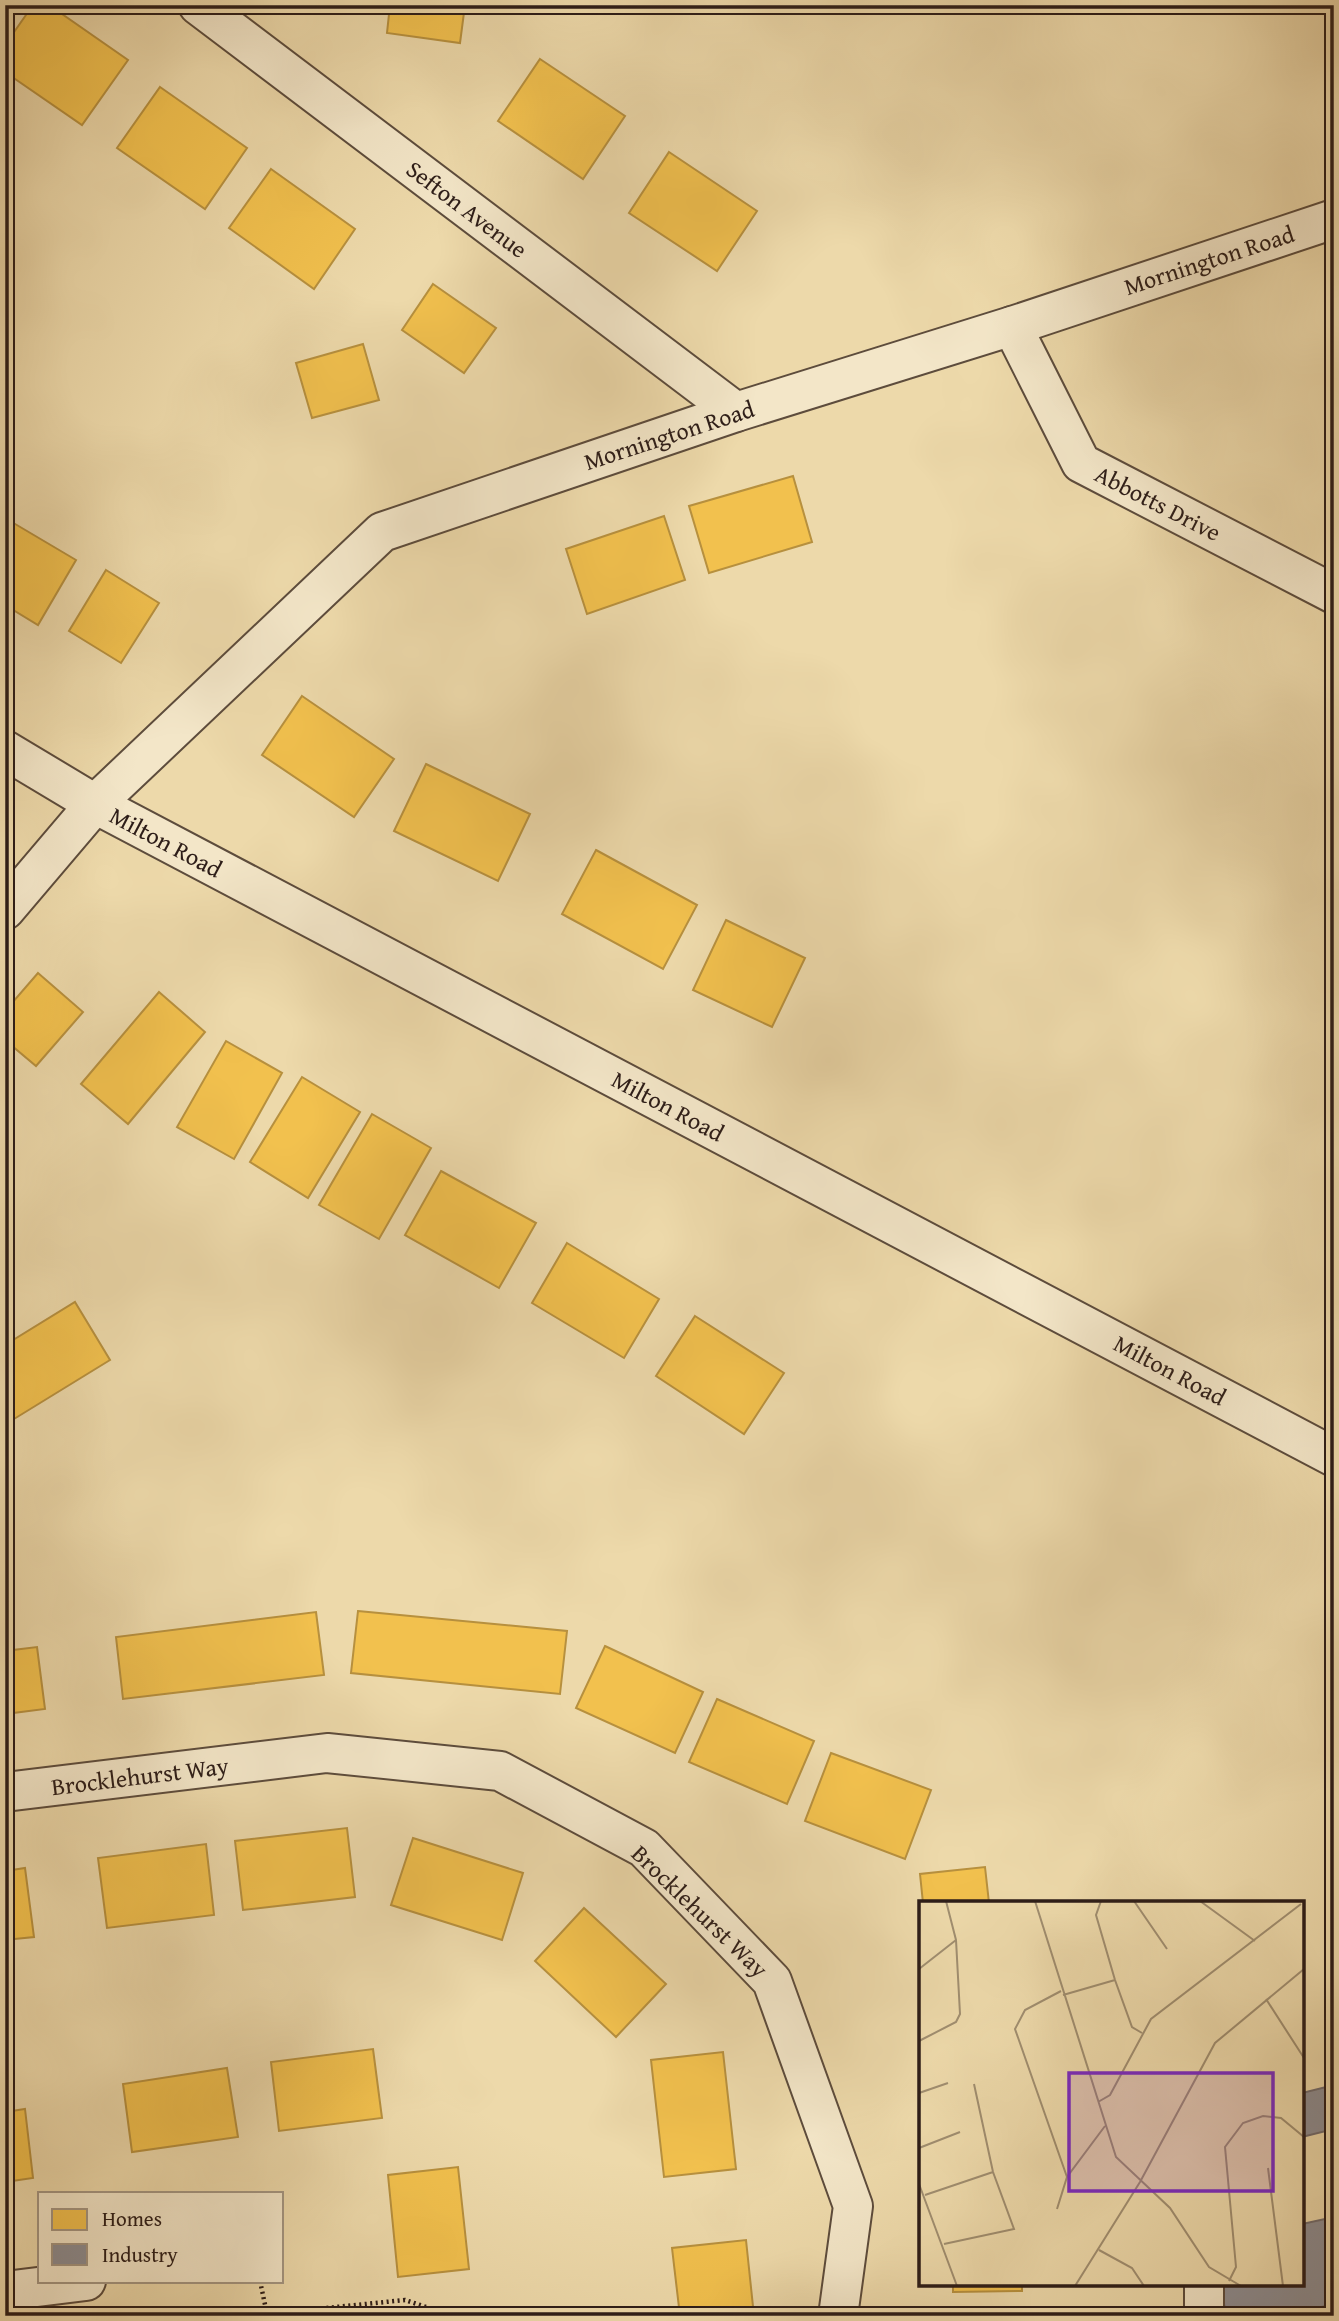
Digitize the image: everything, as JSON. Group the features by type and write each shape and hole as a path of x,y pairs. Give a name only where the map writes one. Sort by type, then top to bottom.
{"street":[{"name":"Sefton Avenue","path":"198,5 736,412"},
{"name":"Mornington Road","path":"5,910 95,804 382,531 736,412 1012,326 1334,219"},
{"name":"Abbotts Drive","path":"1012,326 1081,463 1334,594"},
{"name":"Milton Road","path":"5,750 95,804 1334,1457"},
{"name":"Brocklehurst Way","path":"5,1793 327,1753 500,1771 644,1849 772,1981 853,2206 838,2316"},
{"path":"5,2291 78,2282"},
{"path":"1203,2286 1203,2316"}],"path":[{"path":"260,2282 267,2314 405,2300 453,2316"}],"building: Homes":[{"path":"33,5 49,5 128,60 82,125 5,72 5,45"},
{"path":"390,5 465,5 460,43 387,33"},
{"path":"540,59 625,116 583,179 498,121"},
{"path":"160,87 247,148 205,209 117,148"},
{"path":"669,152 757,211 717,271 629,213"},
{"path":"271,169 355,229 314,289 229,228"},
{"path":"433,284 496,328 464,373 402,330"},
{"path":"363,344 379,400 312,418 296,363"},
{"path":"793,476 812,542 709,573 689,506"},
{"path":"664,516 685,580 587,614 566,549"},
{"path":"5,518 76,560 38,625 5,605"},
{"path":"106,570 159,603 121,663 69,631"},
{"path":"302,696 394,759 354,817 262,755"},
{"path":"426,764 530,814 498,881 394,831"},
{"path":"596,850 697,905 663,969 562,914"},
{"path":"726,920 805,958 772,1027 693,990"},
{"path":"38,973 83,1012 36,1066 5,1040 5,1011"},
{"path":"159,992 205,1032 128,1124 81,1084"},
{"path":"226,1041 282,1073 234,1159 177,1127"},
{"path":"302,1077 360,1112 308,1198 250,1162"},
{"path":"372,1114 431,1148 379,1239 319,1205"},
{"path":"441,1171 536,1223 499,1288 405,1235"},
{"path":"567,1243 659,1299 624,1358 532,1303"},
{"path":"75,1302 110,1360 14,1419 5,1405 5,1345"},
{"path":"695,1316 784,1373 744,1434 656,1376"},
{"path":"358,1611 567,1631 560,1694 351,1673"},
{"path":"316,1612 324,1675 123,1699 116,1637"},
{"path":"605,1646 703,1692 675,1753 576,1708"},
{"path":"37,1647 45,1709 5,1714 5,1651"},
{"path":"717,1699 814,1741 787,1804 689,1762"},
{"path":"831,1753 931,1790 905,1859 805,1821"},
{"path":"347,1828 355,1897 243,1910 235,1841"},
{"path":"413,1838 523,1873 502,1940 391,1905"},
{"path":"206,1844 214,1915 107,1928 98,1858"},
{"path":"985,1867 989,1901 923,1901 920,1874"},
{"path":"25,1868 34,1937 5,1940 5,1871"},
{"path":"584,1908 666,1984 616,2037 535,1961"},
{"path":"373,2049 382,2118 279,2131 271,2062"},
{"path":"723,2052 736,2169 664,2177 651,2060"},
{"path":"227,2068 238,2137 132,2152 123,2084"},
{"path":"25,2109 33,2178 5,2182 5,2112"},
{"path":"458,2167 469,2269 398,2277 388,2175"},
{"path":"746,2240 754,2316 680,2316 672,2248"},
{"path":"953,2286 1022,2286 1022,2291 953,2292"}],"building: Industry":[{"path":"1334,2085 1334,2129 1304,2136 1304,2092"},
{"path":"1334,2217 1334,2304 1284,2316 1227,2316 1220,2286 1304,2286 1304,2224"}]}
